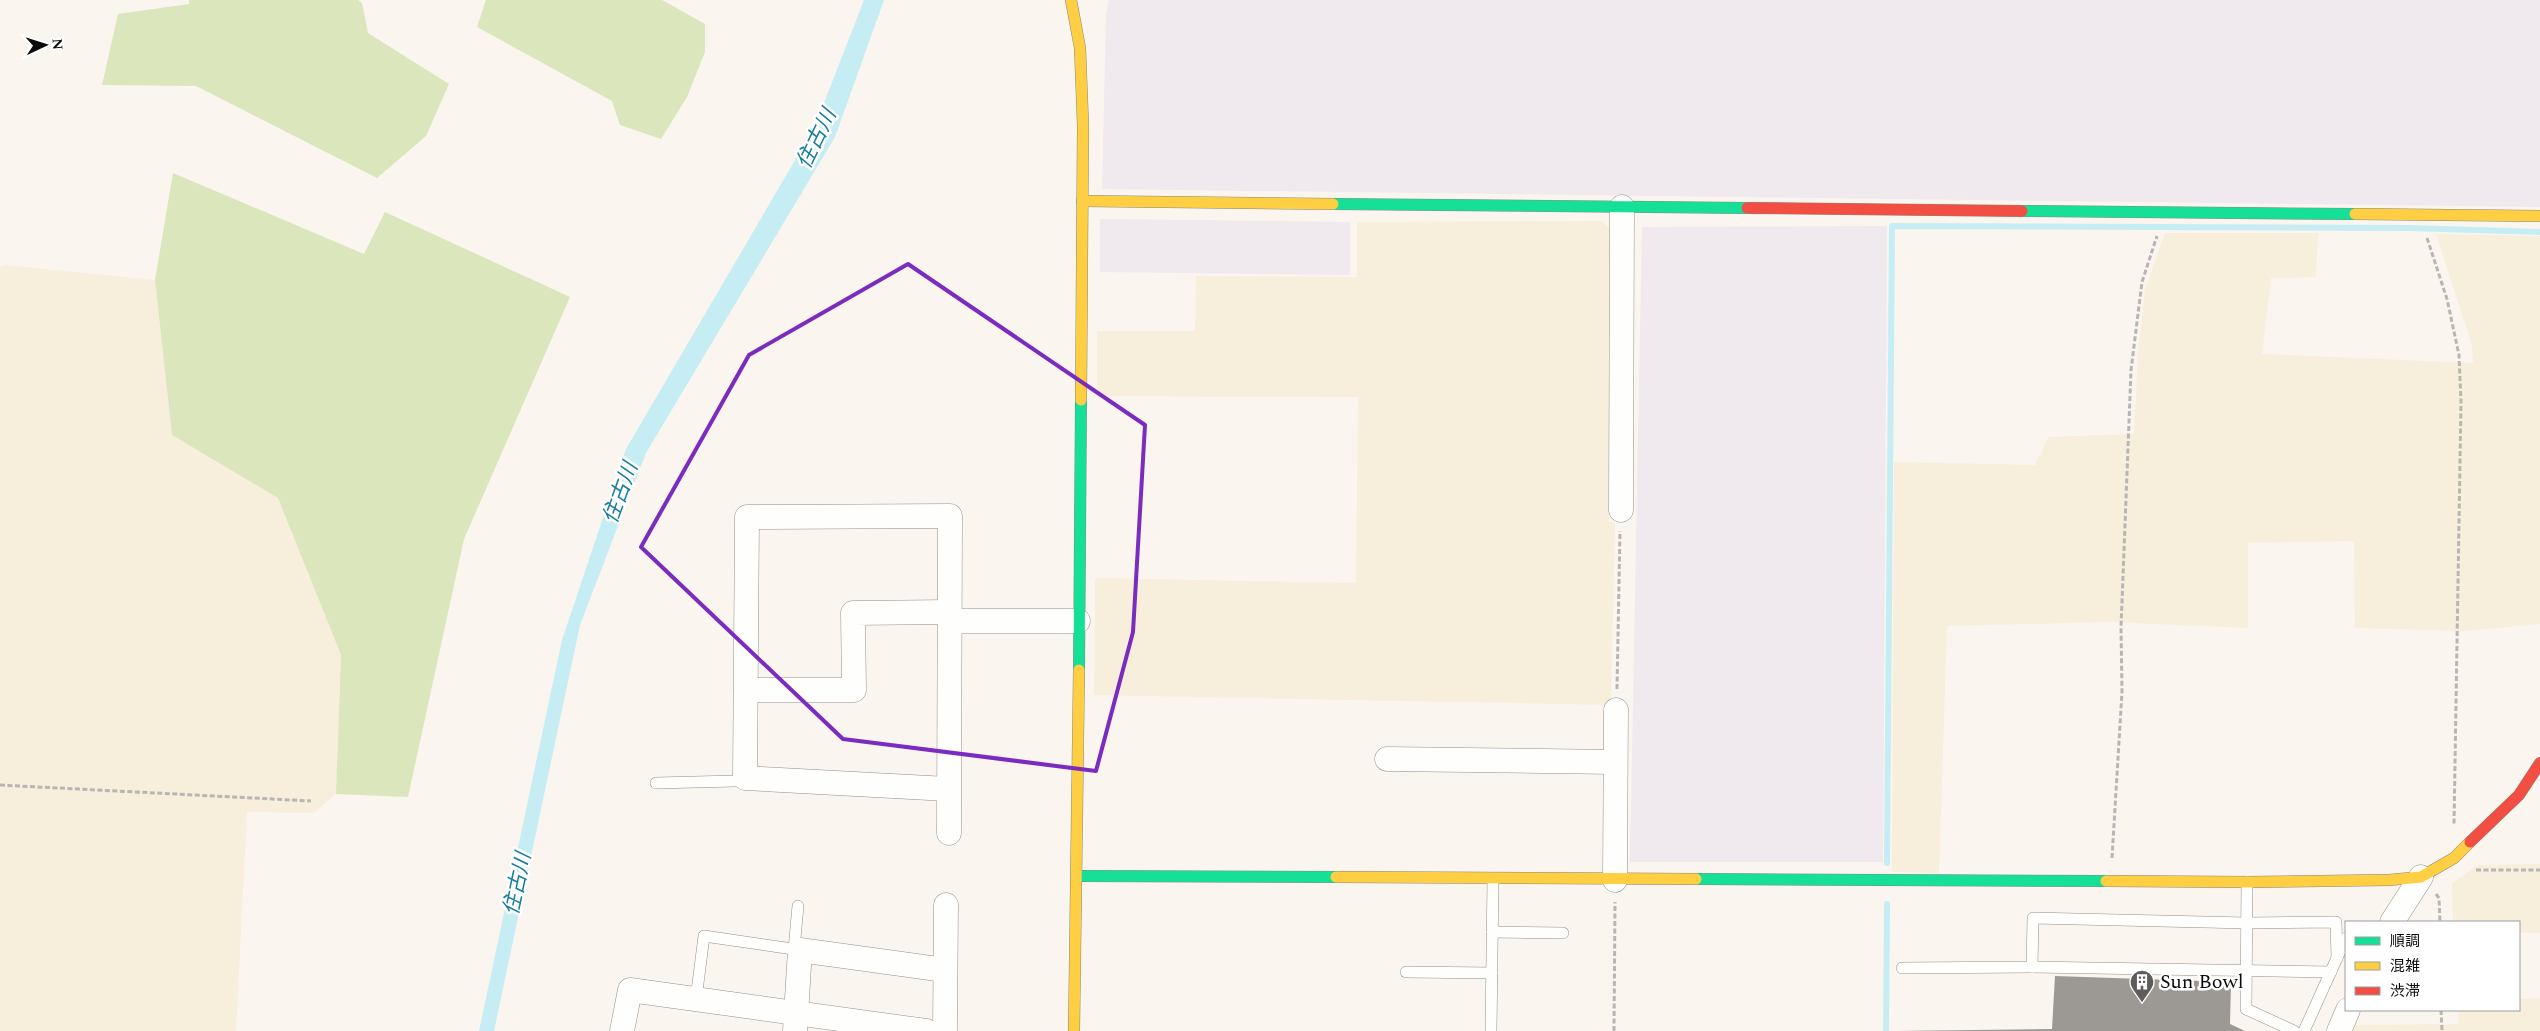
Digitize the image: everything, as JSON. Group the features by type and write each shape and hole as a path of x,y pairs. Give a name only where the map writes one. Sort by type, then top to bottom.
{"street":[{"path":"1071,0 1080,48 1082,201 1077,876 1074,1031"},
{"path":"1082,201 2540,216"},
{"path":"1621,510 1622,207"},
{"path":"948,790 745,778 747,517 950,516 949,833"},
{"path":"746,690 854,690 853,613 1078,621"},
{"path":"1615,880 1616,710"},
{"path":"1387,759 1616,762"},
{"path":"1077,876 2111,882 2389,880 2421,877 2454,858 2519,794 2540,763"},
{"path":"2393,921 2421,877"},
{"path":"944,1031 946,905"},
{"path":"796,1022 797,949 945,970"},
{"path":"622,1031 630,990 696,999 796,1022 926,1031"},
{"path":"2339,1031 2348,1011"}],"lane":[{"path":"656,782 735,781 745,778"},
{"path":"1491,1031 1493,879"},
{"path":"2247,882 2246,1009 2294,1031"},
{"path":"696,999 704,936 797,949 798,906"},
{"path":"2032,967 2033,918 2247,923 2336,922 2337,958"},
{"path":"1492,932 1563,933"},
{"path":"2304,1031 2345,940"},
{"path":"1902,968 2032,967 2331,972"},
{"path":"1406,972 1492,972"}],"path":[{"path":"2111,882 2122,692 2121,628 2131,370 2142,282 2159,230"},
{"path":"2425,231 2447,299 2459,355 2462,402 2454,858 2473,870 2540,870"},
{"path":"1616,710 1621,510"},
{"path":"0,785 311,801"},
{"path":"1614,1031 1615,880"},
{"path":"2441,1011 2442,1031"}],"highlighted area":[{"path":"908,264 1145,425 1133,632 1096,771 843,739 641,547 749,355"}],"shaded area":[{"path":"1109,0 2540,0 2540,207 1102,189 1106,15"},
{"path":"1100,219 1350,222 1350,275 1100,272"},
{"path":"1602,221 1614,232 1609,522 1615,523 1611,705 1094,695 1095,578 1356,583 1358,397 1097,396 1097,331 1195,331 1196,276 1357,277 1357,222"},
{"path":"1887,226 1883,862 1630,862 1642,227"},
{"path":"2165,233 2318,233 2316,277 2271,278 2262,354 2473,363 2472,345 2436,234 2540,236 2540,624 2465,631 2355,628 2354,541 2248,543 2248,628 2109,622 1947,626 1939,873 1892,872 1894,462 2035,465 2049,437 2134,434 2138,355 2145,289"},
{"path":"5,265 155,280 172,435 278,498 341,655 336,794 314,813 247,812 236,1031 0,1031 0,267"},
{"path":"2540,864 2540,933 2520,933 2520,921 2453,921 2452,884 2478,865"},
{"path":"2540,998 2540,1031 2353,1031 2355,1025 2459,1024 2458,1011 2520,1011 2520,999"}],"green space":[{"path":"189,0 358,0 362,3 368,33 449,84 426,136 377,178 196,86 102,85 118,14 189,4"},
{"path":"486,0 662,0 705,24 705,52 687,97 661,139 620,125 612,101 477,27"},
{"path":"173,173 364,254 385,212 570,297 464,539 408,797 336,794 341,655 278,498 172,435 155,280"}],"water":[{"name":"住古川","path":"864,0 884,0 835,137 646,453 580,625 494,1031 479,1031 562,640 626,449 815,126"}],"building":[{"name":"Sun Bowl","path":"2055,976 2231,982 2230,1024 2245,1031 1896,1031 2052,1029"}],"waterway":[{"path":"1887,863 1892,226 2410,228 2540,232"},
{"path":"1886,1031 1887,904"}],"traffic: fast":[{"path":"1333,204 1747,208"},
{"path":"2022,211 2355,214"},
{"path":"1079,670 1081,400"},
{"path":"1077,876 1336,877"},
{"path":"1696,879 2106,881"}],"traffic: slow":[{"path":"1071,0 1080,48 1083,125 1081,400"},
{"path":"1082,201 1333,204"},
{"path":"2355,214 2540,216"},
{"path":"1074,1031 1079,670"},
{"path":"2106,881 2247,882 2389,880 2421,877 2454,858 2470,842"},
{"path":"1336,877 1696,879"}],"traffic: jam":[{"path":"1747,208 2022,211"},
{"path":"2470,842 2519,795 2540,763"}],"place":[{"name":"Sun Bowl","path":"2142,1003"}]}
